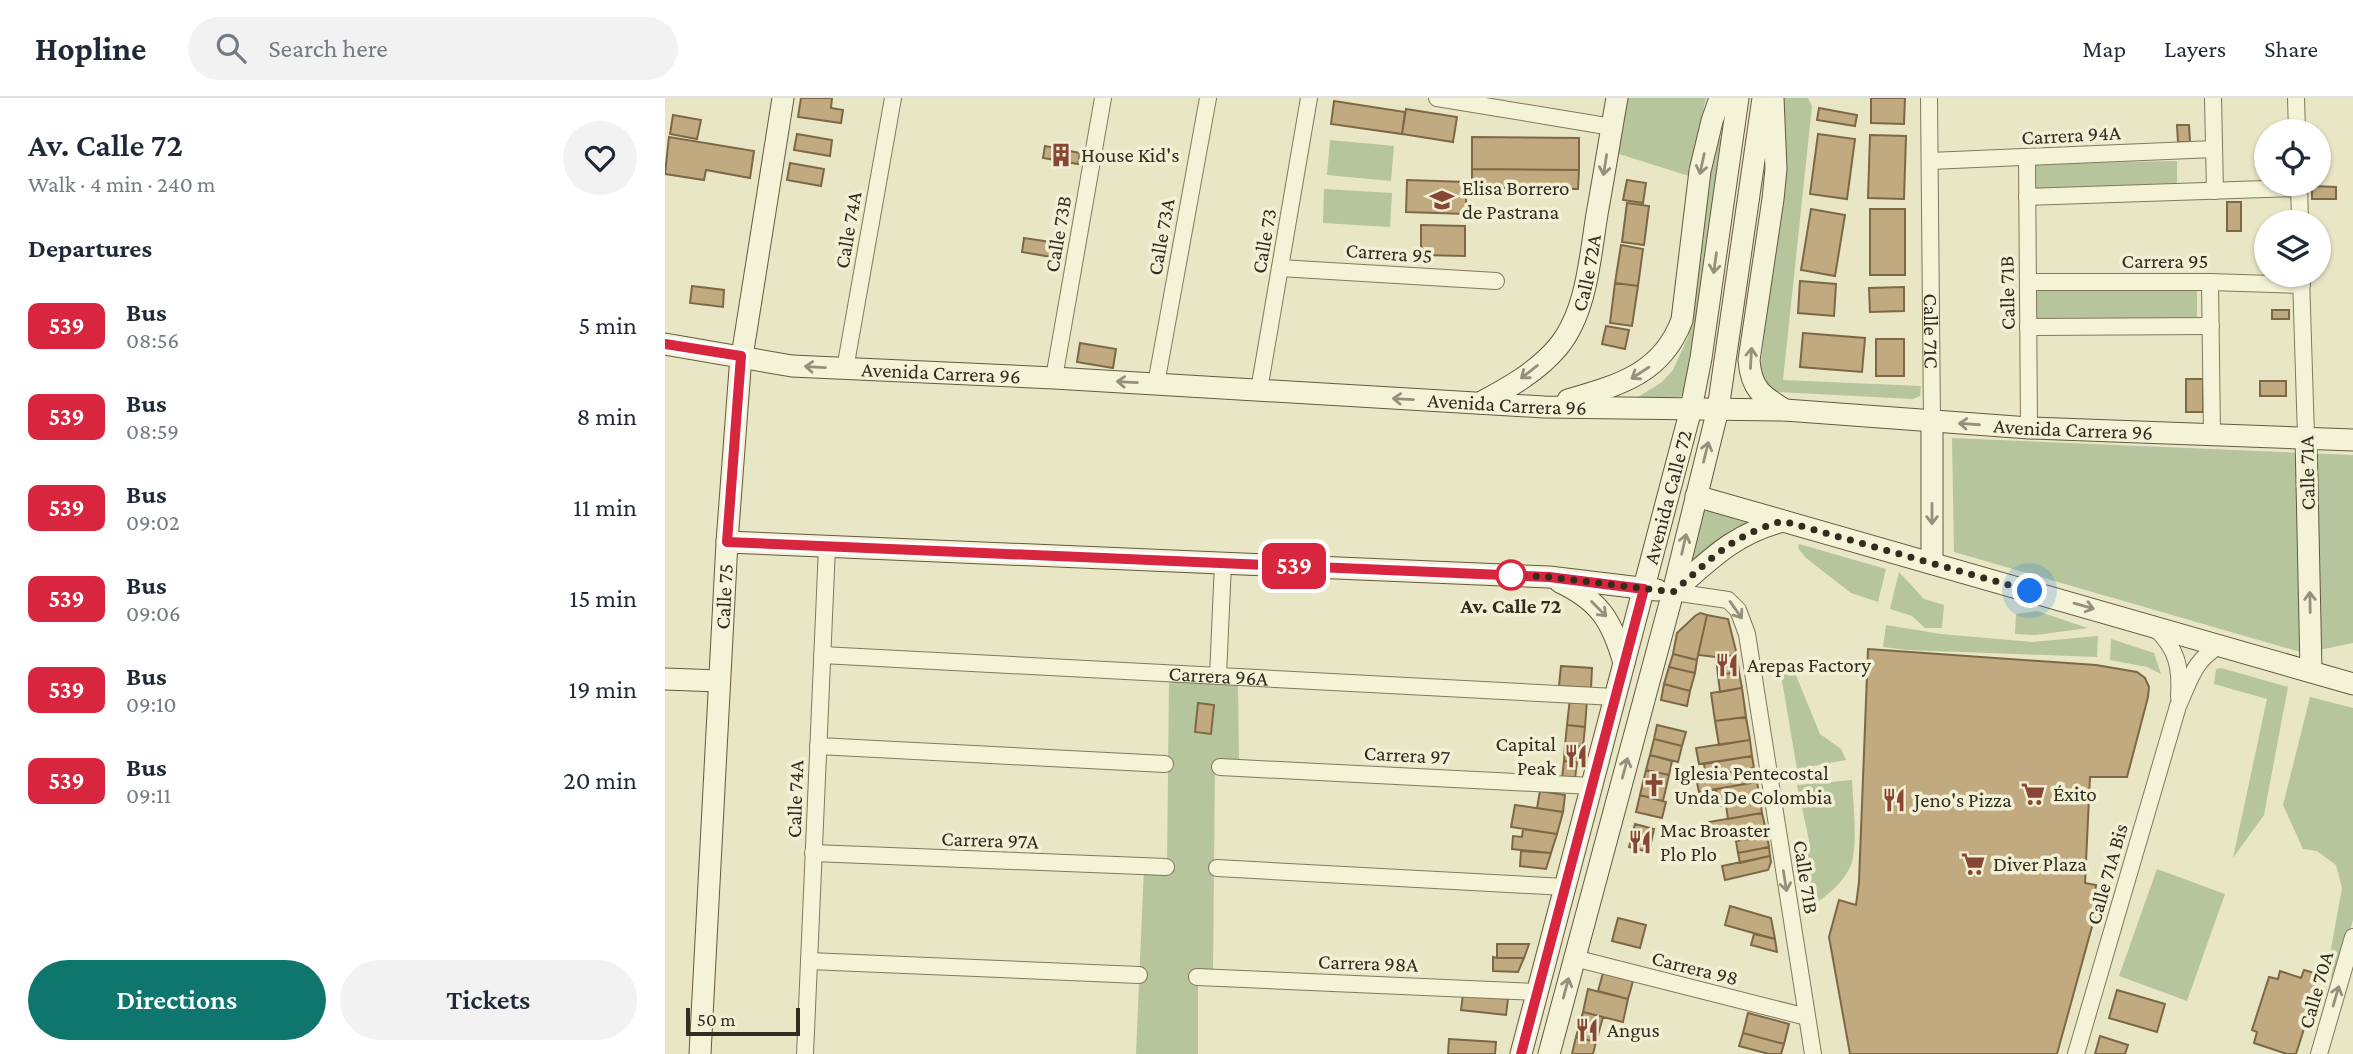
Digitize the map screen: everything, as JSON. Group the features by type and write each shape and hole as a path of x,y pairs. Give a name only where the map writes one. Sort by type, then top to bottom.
{"main road":[{"name":"Calle 75","path":"700,1054 727,542 741,356 783,98"},
{"name":"Calle 72A","path":"1480,403 1511,387 1534,369 1558,347 1568,330 1585,285 1616,98"},
{"path":"1544,407 1629,380 1661,357 1676,337 1682,320 1700,171 1711,121 1720,98"},
{"name":"Avenida Calle 72","path":"1521,1054 1692,409 1702,358 1738,98"},
{"name":"Avenida Calle 72","path":"1549,1054 1673,592 1717,409 1763,98"},
{"path":"1773,98 1776,169 1749,360 1750,371 1759,392 1785,410"},
{"name":"Avenida Carrera 96","path":"665,344 785,366 1054,378 1544,407 1785,410 2029,428 2353,440"},
{"name":"Calle 71C","path":"1932,422 1932,563"},
{"name":"Calle 71A","path":"2306,437 2311,670"},
{"path":"1696,496 2353,684"},
{"path":"727,542 1549,577 1673,592 1732,541 1758,528 1783,521"},
{"path":"1549,577 1583,594 1601,610 1613,630 1624,663"},
{"path":"665,680 719,681"}],"street":[{"name":"Calle 74A","path":"845,369 893,98"},
{"name":"Calle 73B","path":"1054,378 1104,98"},
{"name":"Calle 73A","path":"1156,384 1208,98"},
{"name":"Calle 73","path":"1259,390 1309,98"},
{"path":"1437,98 1612,127"},
{"name":"Calle 71C","path":"1929,98 1925,329 1932,422"},
{"path":"2213,98 2215,191"},
{"path":"2296,98 2297,119"},
{"name":"Carrera 94A","path":"1930,161 2214,149"},
{"name":"Calle 71B","path":"2027,158 2029,428"},
{"path":"2027,197 2254,189"},
{"name":"Carrera 95","path":"1280,268 1496,281"},
{"name":"Carrera 95","path":"2028,282 2254,281"},
{"path":"2210,282 2212,434"},
{"name":"Calle 71A","path":"2302,287 2306,437"},
{"path":"2028,327 2211,326"},
{"name":"Calle 74A","path":"804,1054 827,547"},
{"path":"1218,676 1223,563"},
{"name":"Calle 71B","path":"1673,592 1728,600 1738,610 1747,634 1813,1054"},
{"name":"Calle 71A Bis","path":"2152,625 2175,653 2180,679 2178,706"},
{"name":"Calle 71A Bis","path":"2076,1054 2178,706 2198,662 2221,645"},
{"name":"Carrera 96A","path":"822,655 1615,697"},
{"path":"818,746 1165,764"},
{"name":"Carrera 97","path":"1220,767 1592,786"},
{"name":"Carrera 97A","path":"813,853 1166,867"},
{"path":"1217,869 1565,887"},
{"name":"Calle 70A","path":"2319,1054 2353,937"},
{"name":"Carrera 98","path":"1574,958 1807,1017"},
{"path":"809,961 1139,975"},
{"name":"Carrera 98A","path":"1197,977 1538,992"}],"green space":[{"path":"1624,98 1706,98 1689,176 1616,153"},
{"path":"1779,98 1808,98 1812,106 1783,380 1921,386 1920,396 1913,399 1776,392 1761,374 1785,161"},
{"path":"1721,138 1687,391 1680,397 1635,399 1662,382 1673,370 1688,337 1711,164 1716,141"},
{"path":"1330,140 1394,146 1391,181 1327,175"},
{"path":"2177,161 2177,187 2033,190 2032,164"},
{"path":"1324,189 1392,193 1390,227 1323,223"},
{"path":"2037,290 2197,290 2197,321 2037,320"},
{"path":"1952,438 2353,455 2353,643 2304,653 1954,552"},
{"path":"1700,507 1748,523 1686,576"},
{"path":"1799,544 1886,569 1878,602 1851,593 1806,558 1798,548"},
{"path":"1899,572 1924,599 1944,605 1942,628 1925,628 1912,616 1890,609"},
{"path":"2037,611 2088,628 2036,635 2015,634 2016,614"},
{"path":"1886,625 1941,634 2032,642 2098,636 2097,657 1883,647"},
{"path":"2111,639 2154,653 2161,674 2147,667 2110,660"},
{"path":"1793,668 1820,734 1841,749 1846,760 1797,769 1780,669"},
{"path":"2221,668 2288,687 2264,815 2233,858 2267,699 2214,684 2216,669"},
{"path":"1169,678 1238,681 1239,761 1215,760 1213,974 1198,974 1198,1054 1136,1054 1144,867 1167,868"},
{"path":"2310,697 2353,708 2353,920 2333,986 2329,960 2342,888 2336,865 2317,851 2303,849 2283,805"},
{"path":"1852,780 1855,839 1851,864 1837,886 1811,905 1805,862 1810,845 1797,785"},
{"path":"2157,869 2225,894 2187,1001 2119,976"}],"building":[{"path":"801,98 832,98 831,108 843,110 841,123 798,117"},
{"path":"1871,98 1905,98 1904,124 1871,123"},
{"path":"1334,101 1405,112 1402,134 1331,124"},
{"path":"1819,108 1857,115 1855,126 1817,120"},
{"path":"1406,109 1457,117 1453,142 1402,134"},
{"path":"673,115 701,120 697,139 670,134"},
{"path":"2177,125 2189,125 2190,142 2178,142"},
{"path":"797,134 832,140 830,156 794,150"},
{"path":"1818,134 1855,139 1847,199 1810,194"},
{"path":"1870,135 1906,136 1904,199 1868,198"},
{"path":"669,137 754,151 750,178 706,170 704,180 665,174"},
{"path":"1472,137 1579,138 1579,170 1472,169"},
{"name":"House Kid's","path":"1045,146 1080,153 1078,164 1043,158"},
{"path":"790,163 824,169 821,186 787,180"},
{"path":"1472,169 1579,170 1578,189 1472,188"},
{"path":"1407,180 1466,182 1466,214 1406,212"},
{"path":"1627,180 1646,183 1643,203 1623,200"},
{"path":"2331,187 2336,187 2336,199 2312,199 2312,196 2331,196"},
{"path":"2227,202 2241,202 2241,231 2227,231"},
{"path":"1627,203 1649,206 1644,245 1622,242"},
{"path":"1811,209 1845,215 1835,276 1801,270"},
{"path":"1870,209 1905,209 1905,275 1870,275"},
{"path":"1421,225 1465,226 1465,256 1421,255"},
{"path":"1024,238 1065,244 1063,259 1022,252"},
{"path":"1621,245 1643,249 1638,286 1615,283"},
{"path":"1800,281 1836,284 1834,316 1798,313"},
{"path":"1615,283 1638,286 1632,326 1610,323"},
{"path":"692,286 724,290 723,307 690,303"},
{"path":"1904,287 1904,311 1870,312 1869,288"},
{"path":"2272,310 2289,310 2289,319 2272,319"},
{"path":"1606,326 1629,330 1625,349 1602,344"},
{"path":"1803,333 1865,338 1862,372 1800,367"},
{"path":"1876,339 1904,339 1904,376 1876,376"},
{"path":"1080,343 1116,349 1113,368 1077,362"},
{"path":"2186,379 2203,379 2203,412 2186,412"},
{"path":"2260,381 2286,381 2286,396 2260,396"},
{"path":"1700,613 1707,615 1697,660 1673,654 1677,633"},
{"path":"1707,615 1728,619 1737,655 1698,655"},
{"name":"Diver Plaza","path":"1868,649 2096,665 2137,672 2145,678 2149,687 2148,697 2127,777 2090,777 2085,883 2096,885 2094,899 2099,901 2057,1054 1850,1054 1829,937 1839,900 1856,905"},
{"path":"1673,654 1697,660 1695,673 1669,667"},
{"name":"Arepas Factory","path":"1737,655 1739,672 1718,675 1716,657"},
{"path":"1561,666 1592,668 1591,688 1559,686"},
{"path":"1669,667 1695,673 1690,691 1664,684"},
{"path":"1739,672 1742,688 1720,692 1718,675"},
{"path":"1664,684 1690,691 1687,706 1661,700"},
{"path":"1742,688 1746,717 1715,721 1711,693"},
{"path":"1570,698 1587,700 1585,727 1567,725"},
{"path":"1198,703 1214,705 1211,734 1195,732"},
{"path":"1746,717 1750,740 1719,745 1715,721"},
{"path":"1567,725 1585,727 1583,747 1565,745"},
{"path":"1657,725 1686,732 1682,746 1654,739"},
{"path":"1654,739 1682,746 1678,762 1650,755"},
{"path":"1750,740 1752,756 1699,764 1696,748"},
{"path":"1565,745 1578,746 1577,762 1564,761"},
{"path":"1650,755 1672,761 1669,775 1646,770"},
{"path":"1752,756 1754,768 1706,776 1704,764"},
{"path":"1564,761 1577,762 1575,779 1562,778"},
{"path":"1754,768 1757,782 1699,792 1696,778"},
{"name":"Iglesia Pentecostal Unda De Colombia","path":"1646,770 1669,775 1663,801 1640,795"},
{"path":"1757,782 1760,799 1719,806 1716,789"},
{"path":"1540,791 1565,795 1563,812 1537,808"},
{"path":"1640,795 1666,802 1662,818 1636,812"},
{"path":"1760,799 1762,813 1728,819 1726,805"},
{"path":"1515,805 1563,812 1557,834 1511,827"},
{"path":"1762,813 1765,826 1711,836 1709,822"},
{"path":"1635,824 1654,829 1649,852 1629,847"},
{"path":"1765,826 1767,836 1736,841 1734,832"},
{"path":"1523,829 1557,834 1551,853 1512,849 1513,836 1522,837"},
{"path":"1767,836 1769,847 1738,853 1736,841"},
{"path":"1769,847 1770,856 1740,863 1738,853"},
{"path":"1521,851 1551,853 1546,869 1520,866"},
{"path":"1770,856 1768,870 1725,880 1722,866"},
{"path":"1730,906 1771,918 1775,939 1725,925"},
{"path":"1618,918 1646,925 1640,948 1612,941"},
{"path":"1754,934 1775,939 1777,952 1751,945"},
{"path":"1497,944 1529,944 1524,958 1497,958"},
{"path":"1493,957 1524,958 1518,972 1493,971"},
{"path":"2304,970 2321,975 2296,1054 2287,1054 2254,1043 2257,1032 2252,1030 2269,977 2278,979 2280,971 2301,978"},
{"path":"1603,973 1633,981 1628,999 1598,991"},
{"path":"1588,989 1628,999 1623,1022 1583,1012"},
{"path":"2117,990 2165,1004 2157,1032 2109,1018"},
{"path":"1463,994 1508,999 1506,1015 1461,1010"},
{"path":"1583,1012 1603,1017 1596,1042 1576,1037"},
{"path":"1748,1013 1789,1024 1784,1044 1743,1033"},
{"path":"1743,1033 1784,1044 1781,1054 1769,1054 1739,1046"},
{"path":"2100,1036 2128,1045 2125,1054 2095,1054"},
{"path":"1576,1037 1596,1042 1593,1054 1572,1054"},
{"path":"1449,1039 1496,1042 1495,1054 1448,1054"}],"bus line":[{"name":"539","path":"665,344 741,356 727,542 1549,577 1644,589 1521,1054"}],"place":[{"name":"House Kid's","path":"1061,155"},
{"name":"Elisa Borrero de Pastrana","path":"1442,200"},
{"name":"Av. Calle 72","path":"1511,575"},
{"name":"Arepas Factory","path":"1727,665"},
{"name":"Capital Peak","path":"1576,756"},
{"name":"Iglesia Pentecostal Unda De Colombia","path":"1654,785"},
{"name":"Éxito","path":"2033,794"},
{"name":"Jeno's Pizza","path":"1894,800"},
{"name":"Mac Broaster Plo Plo","path":"1640,842"},
{"name":"Diver Plaza","path":"1973,864"},
{"name":"Angus","path":"1587,1030"}],"route":[{"path":"1511,575 1673,592 1732,541 1758,528 1783,521 2030,591"}]}
